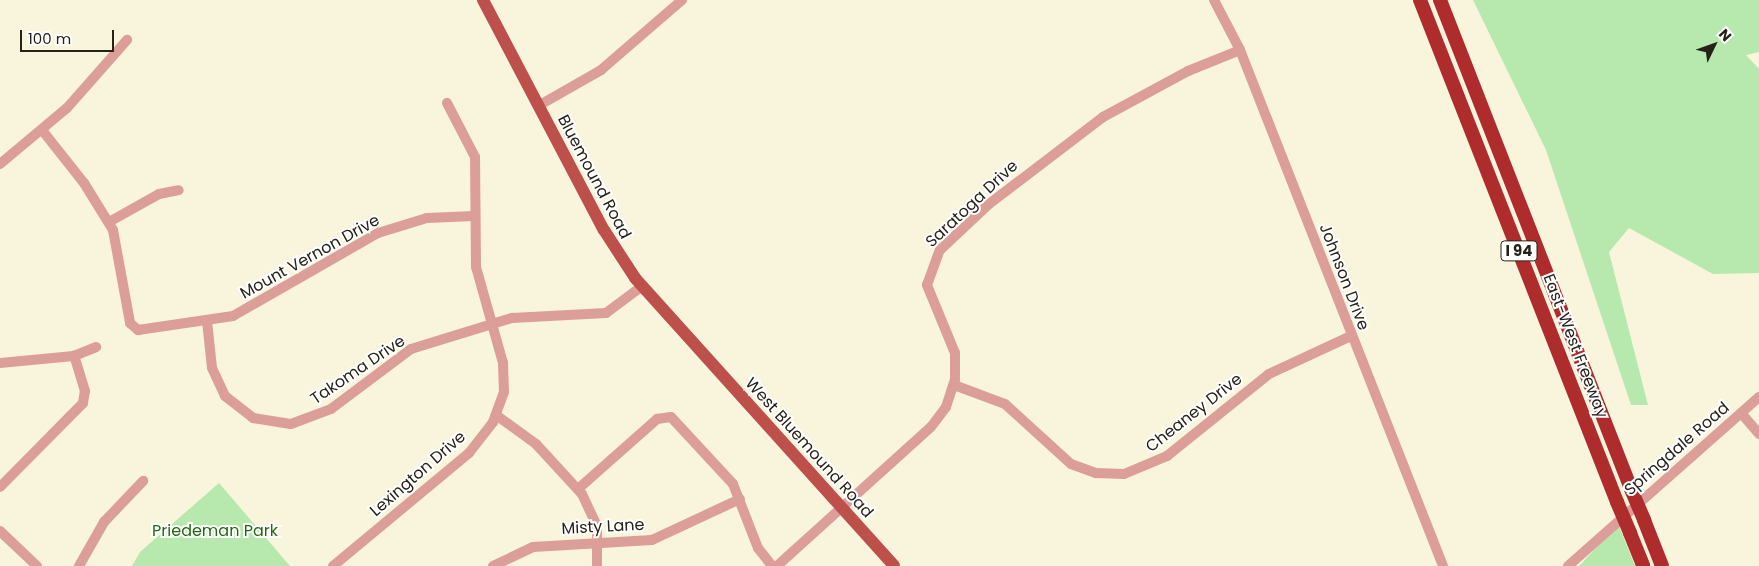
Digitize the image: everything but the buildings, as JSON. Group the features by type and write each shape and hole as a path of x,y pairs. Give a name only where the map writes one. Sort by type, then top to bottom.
{"highway":[{"name":"East-West Freeway","path":"1420,0 1642,566"},
{"name":"East-West Freeway","path":"1440,0 1662,566"}],"main road":[{"name":"Bluemound Road","path":"483,0 604,230 642,287 701,353"},
{"name":"West Bluemound Road","path":"701,353 894,566"}],"street":[{"path":"538,106 602,70 682,0"},
{"name":"Johnson Drive","path":"1214,0 1240,50 1443,566"},
{"path":"0,164 42,130 127,40"},
{"name":"Saratoga Drive","path":"777,566 931,426 946,407 954,385 952,343 933,308 927,285 940,250 1034,167 1103,117 1188,71 1240,50"},
{"name":"Lexington Drive","path":"333,566 469,453 496,415 506,380 477,277 474,216 474,148 447,102"},
{"path":"42,130 109,222 159,194 179,190"},
{"name":"Mount Vernon Drive","path":"109,222 119,248 132,326 138,330 207,321 257,305 378,233 420,220 474,216"},
{"name":"Takoma Drive","path":"207,321 212,368 225,396 253,418 282,424 324,414 411,349 491,324 522,317 599,315 615,309 642,287"},
{"name":"Cheaney Drive","path":"954,385 1005,404 1071,464 1096,472 1124,474 1160,461 1269,374 1351,336"},
{"path":"0,363 74,356 96,347"},
{"path":"0,487 82,403 84,384 74,356"},
{"name":"Springdale Road","path":"1568,566 1759,397"},
{"path":"1741,413 1759,434"},
{"path":"496,415 536,444 578,490 593,514 599,544 597,566"},
{"path":"578,490 657,418 667,416 726,475 740,498 758,548 772,566"},
{"path":"79,566 104,522 143,481"},
{"name":"Misty Lane","path":"493,566 533,547 599,544 661,538 740,498"},
{"path":"0,531 37,566"}],"green space":[{"path":"1473,0 1759,0 1759,52 1746,55 1759,69 1759,273 1713,274 1629,228 1609,252 1648,405 1631,405 1546,150"},
{"name":"Priedeman Park","path":"219,483 290,566 132,566 140,552"},
{"path":"1619,526 1635,566 1579,566 1593,551"}]}
